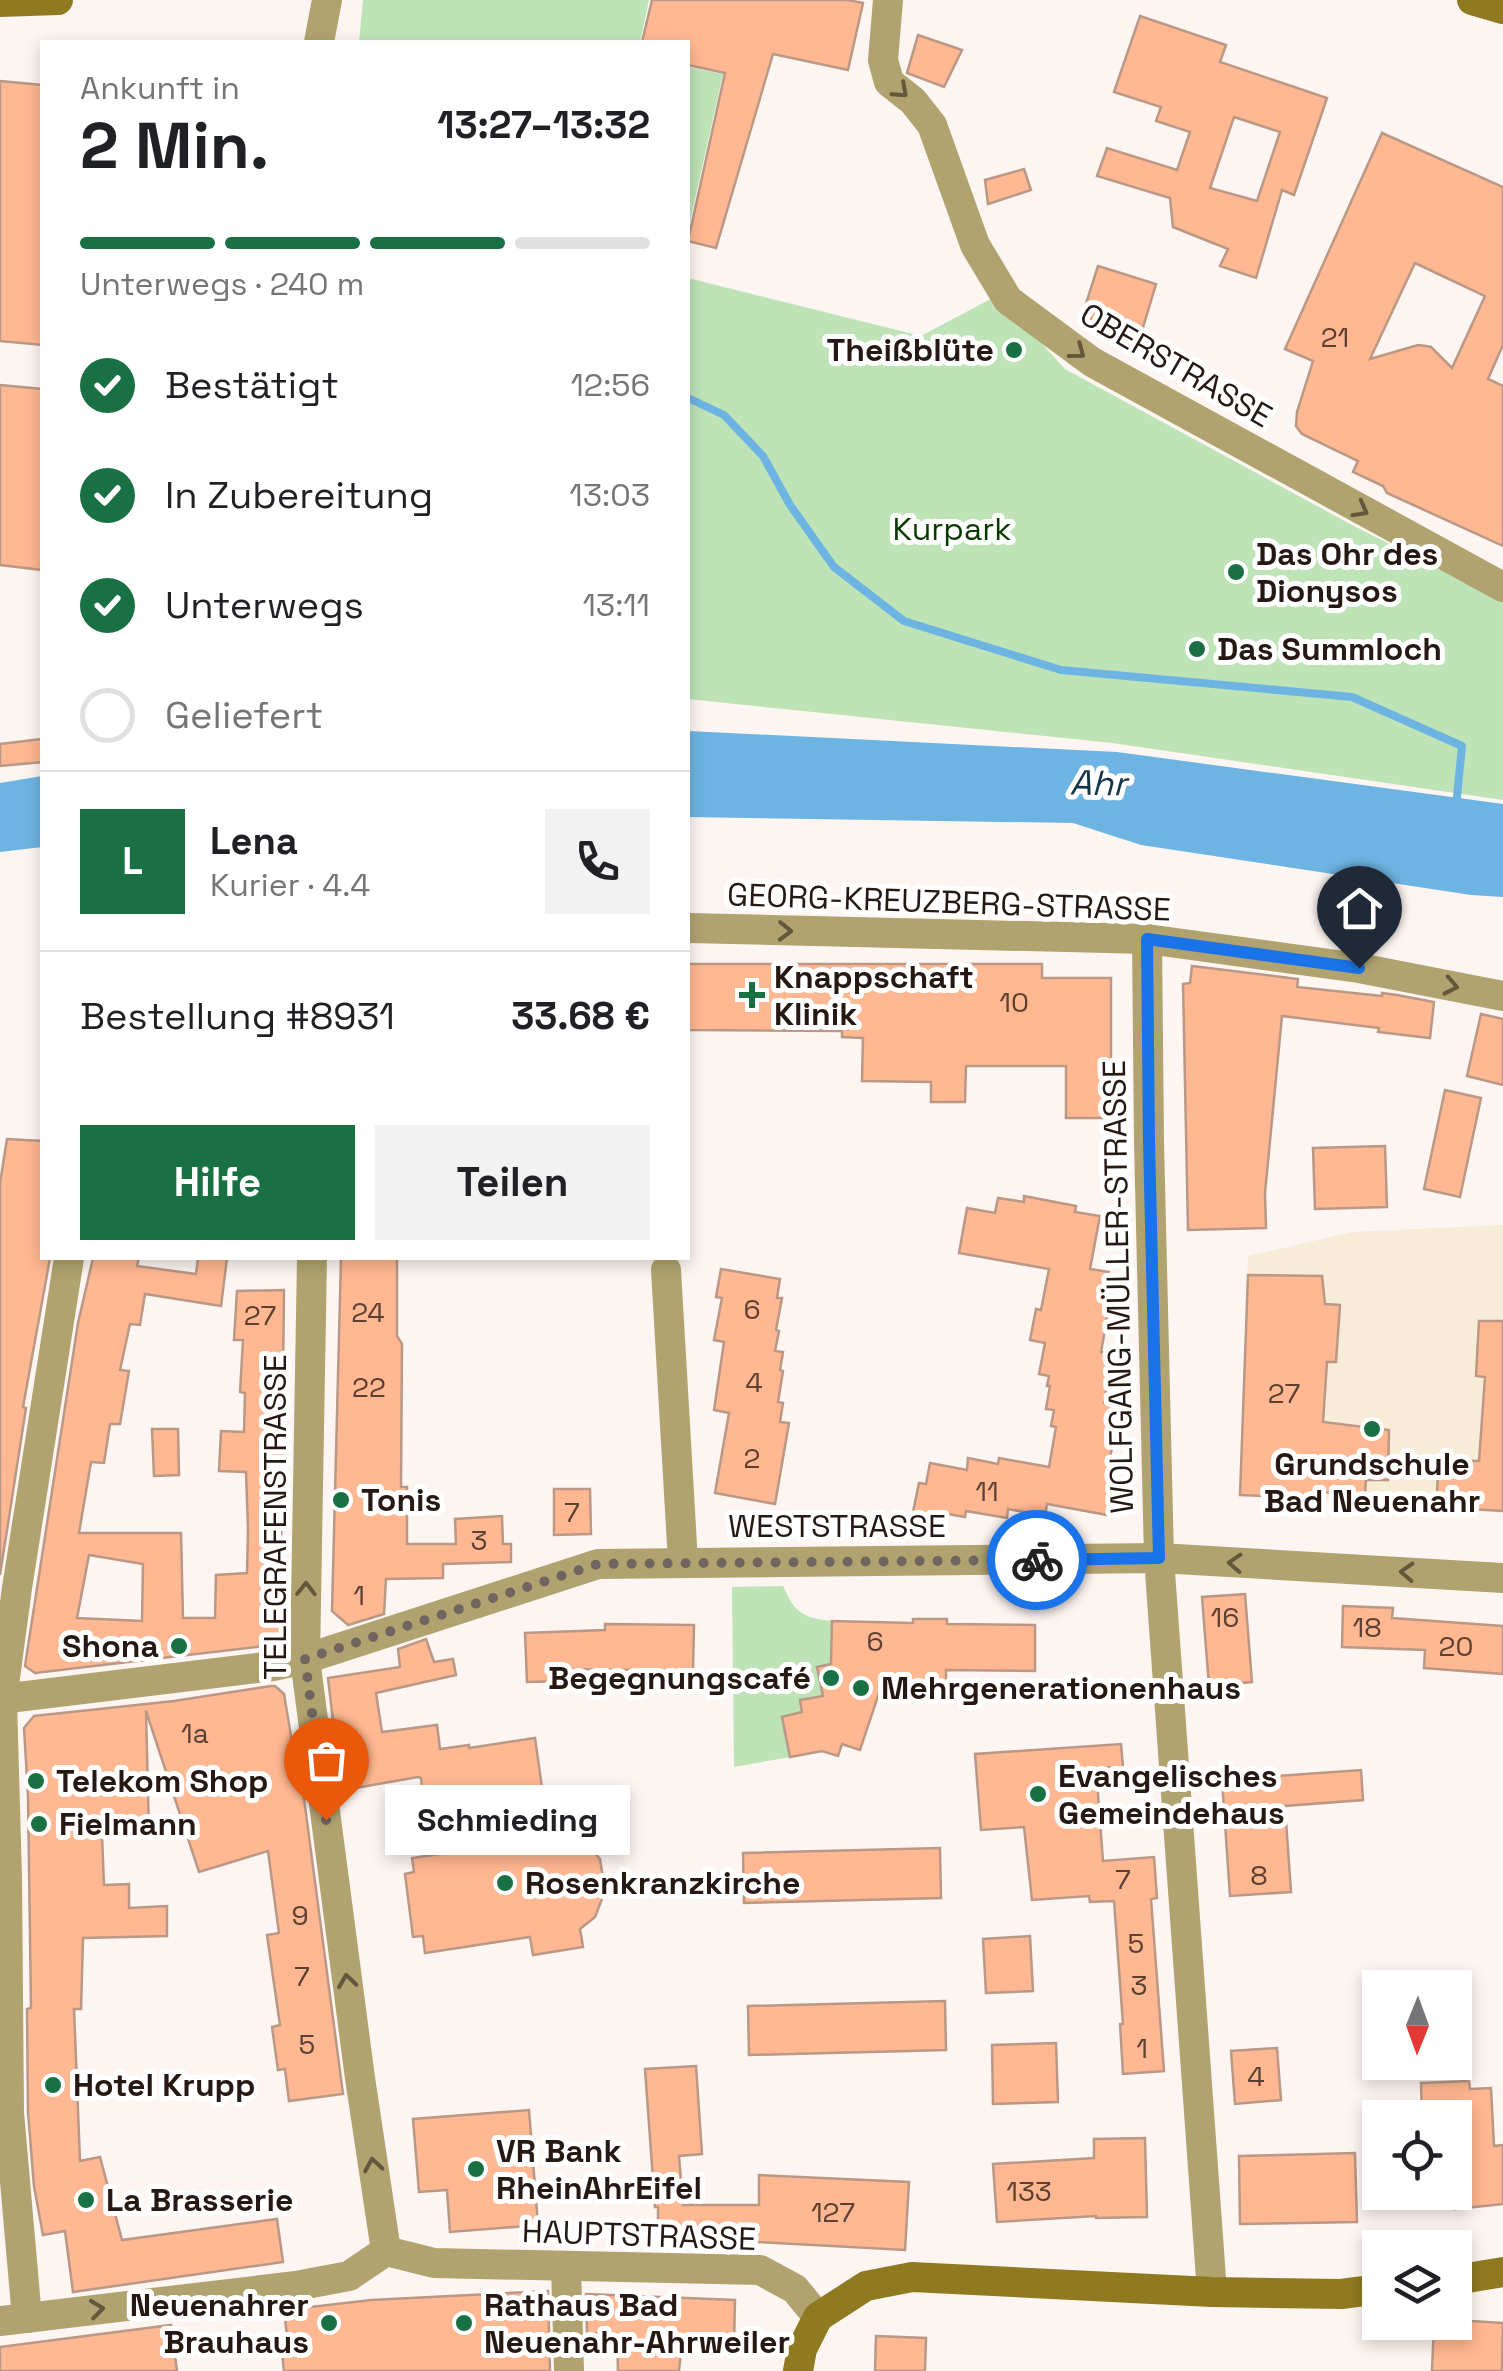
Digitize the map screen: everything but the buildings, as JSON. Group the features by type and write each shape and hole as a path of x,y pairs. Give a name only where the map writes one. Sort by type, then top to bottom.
{"street":[{"path":"0,2 58,0"},
{"path":"319,40 327,0"},
{"name":"OBERSTRASSE","path":"888,0 884,60 889,82 913,101 932,125 975,245 1008,300 1092,362 1503,587"},
{"path":"1472,0 1503,9"},
{"name":"GEORG-KREUZBERG-STRASSE","path":"690,928 1147,939 1359,968 1503,996"},
{"name":"WOLFGANG-MÜLLER-STRASSE","path":"1147,939 1159,1558 1212,2292"},
{"path":"69,1260 1,1699 13,2319 296,2286 349,2276 386,2251"},
{"name":"TELEGRAFENSTRASSE","path":"312,1260 305,1659 386,2251"},
{"path":"666,1270 683,1562"},
{"name":"WESTSTRASSE","path":"1,1699 305,1659 598,1564 1159,1558 1503,1578"},
{"name":"HAUPTSTRASSE","path":"386,2251 434,2263 760,2270 794,2288 818,2316"},
{"path":"566,2266 569,2371"},
{"path":"1472,2277 1503,2272"},
{"path":"798,2371 802,2349 818,2316 866,2286 912,2277 1212,2292 1362,2291"}],"shaded area":[{"name":"Grundschule Bad Neuenahr","path":"1503,1225 1503,1511 1240,1495 1248,1256 1352,1232"}],"green space":[{"path":"363,0 649,0 640,40 359,40"},
{"path":"690,67 723,74 690,221"},
{"name":"Kurpark","path":"690,278 921,336 998,295 1065,369 1352,525 1503,601 1503,800 1112,743 690,699"},
{"path":"783,1586 801,1612 832,1621 831,1664 817,1667 823,1696 800,1700 802,1712 790,1757 734,1767 732,1587"}],"water":[{"name":"Ahr","path":"690,731 1117,752 1503,804 1503,897 1141,845 1073,823 690,817"},
{"path":"40,776 40,847 0,852 0,783"}],"waterway":[{"path":"690,399 724,415 763,456 790,505 834,567 904,621 1061,670 1352,697 1462,746 1456,807"}],"way so far":[{"path":"326,1820 305,1659 598,1564 1037,1560"}],"place":[{"name":"Theißblüte","path":"1014,350"},
{"name":"Das Ohr des Dionysos","path":"1236,572"},
{"name":"Das Summloch","path":"1197,649"},
{"name":"Knappschaft Klinik","path":"752,995"},
{"name":"Grundschule Bad Neuenahr","path":"1372,1429"},
{"name":"Tonis","path":"341,1500"},
{"name":"Shona","path":"179,1646"},
{"name":"Begegnungscafé","path":"831,1678"},
{"name":"Mehrgenerationenhaus","path":"861,1688"},
{"name":"Telekom Shop","path":"36,1781"},
{"name":"Evangelisches Gemeindehaus","path":"1038,1794"},
{"name":"Schmieding","path":"326,1820"},
{"name":"Fielmann","path":"39,1824"},
{"name":"Rosenkranzkirche","path":"505,1883"},
{"name":"Hotel Krupp","path":"53,2085"},
{"name":"VR Bank RheinAhrEifel","path":"476,2169"},
{"name":"La Brasserie","path":"86,2200"},
{"name":"Neuenahrer Brauhaus","path":"329,2323"},
{"name":"Rathaus Bad Neuenahr-Ahrweiler","path":"464,2323"}],"route":[{"path":"1037,1560 1159,1558 1147,939 1359,968"}]}
